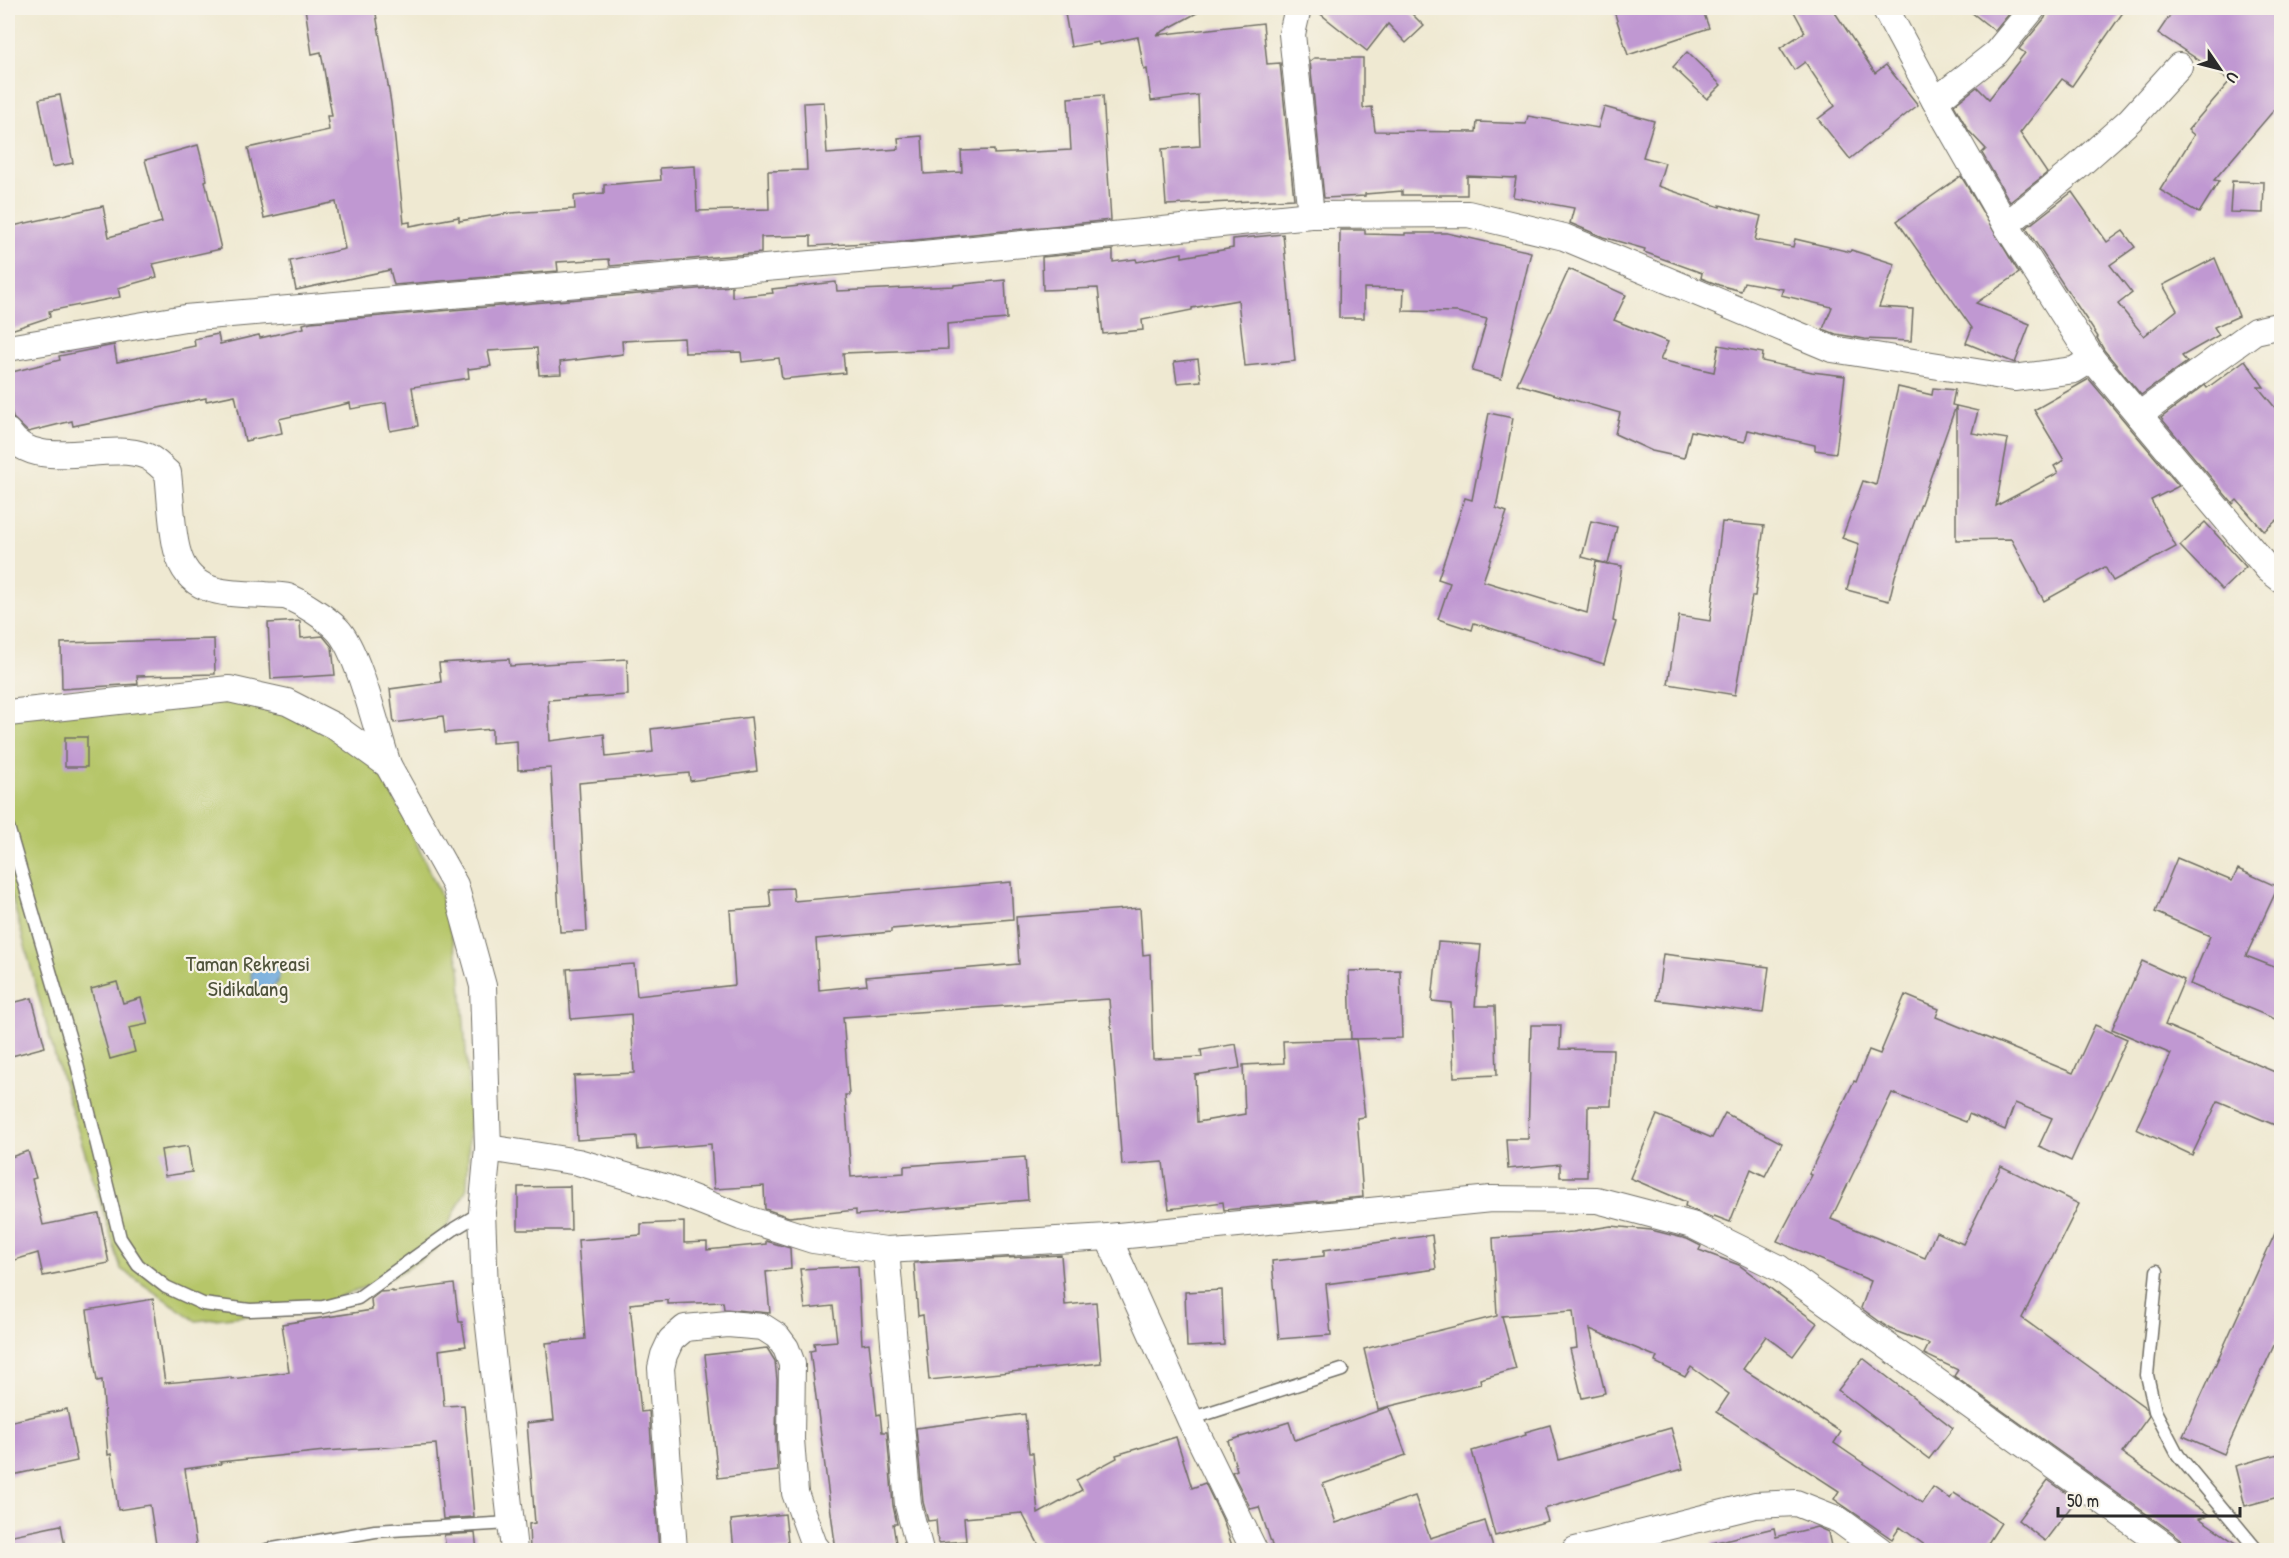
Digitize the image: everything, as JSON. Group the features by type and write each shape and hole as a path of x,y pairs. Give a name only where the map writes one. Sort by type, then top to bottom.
{"street":[{"path":"1298,8 1292,34 1311,215"},
{"path":"1885,8 2006,225 2092,359 2268,569 2282,580"},
{"path":"1935,101 1996,53 2033,8"},
{"path":"2006,225 2075,169 2130,120 2179,66"},
{"path":"8,348 185,318 893,257 1311,215 1468,214 1564,237 1832,349 2014,378 2074,370 2092,359"},
{"path":"2139,415 2255,331 2282,325"},
{"path":"8,432 11,437 28,449 48,454 130,452 146,456 158,463 168,473 177,550 184,569 194,581 210,590 226,593 287,597 322,617 339,630 353,655 387,765 455,885 483,986 488,1148 482,1212 486,1290 514,1551"},
{"path":"8,713 229,689 287,702 334,726 387,765"},
{"path":"488,1148 589,1165 667,1188 741,1217 813,1240 886,1250 1108,1237 1491,1199 1597,1200 1692,1226 1779,1268 2171,1551"},
{"path":"1108,1237 1190,1419 1254,1551"},
{"path":"886,1250 908,1505 920,1551"},
{"path":"674,1551 661,1368 664,1355 671,1340 685,1328 728,1324 762,1327 777,1336 786,1348 792,1364 791,1439 795,1492 818,1551"},
{"path":"1575,1551 1755,1505 1796,1503 1839,1520 1880,1551"}],"lane":[{"path":"8,827 76,1060 120,1238 138,1265 166,1287 203,1304 250,1310 323,1307 358,1298 454,1229 482,1212"},
{"path":"2157,1271 2147,1375 2155,1411 2178,1455 2257,1551"},
{"path":"1190,1419 1341,1370"},
{"path":"267,1551 375,1531 510,1523"}],"green space":[{"name":"Taman Rekreasi Sidikalang","path":"241,695 308,706 374,763 401,810 440,894 460,967 470,1107 467,1188 435,1250 398,1274 308,1309 196,1321 121,1269 54,1053 8,883 8,710"}],"water":[{"path":"265,961 275,965 279,975 275,985 265,989 255,985 251,975 255,965"}],"building":[{"path":"305,8 375,8 391,103 404,223 410,222 410,226 459,217 459,221 510,213 575,209 574,196 604,193 604,185 661,180 660,168 695,166 697,211 769,209 768,171 807,170 804,103 824,102 827,154 899,149 898,138 922,136 924,174 962,172 961,151 994,150 994,154 1071,150 1068,98 1103,95 1111,220 905,241 811,246 811,236 761,237 761,253 610,266 609,259 557,262 558,271 394,285 390,270 296,290 290,261 345,249 336,202 264,218 248,148 329,130 327,116 332,116 321,52 312,54"},
{"path":"1064,8 1206,8 1156,35 1263,23 1267,64 1280,63 1294,199 1166,205 1162,149 1200,146 1198,95 1151,101 1147,69 1144,70 1138,37 1099,45 1098,42 1071,47"},
{"path":"1313,8 1406,8 1424,26 1406,43 1388,24 1367,51"},
{"path":"1613,8 1702,8 1709,28 1628,55"},
{"path":"1792,8 1832,8 1875,73 1886,65 1918,105 1850,159 1818,119 1835,106 1805,62 1794,70 1780,48 1805,32"},
{"path":"1966,8 2014,8 1995,31"},
{"path":"2048,8 2126,8 2072,86 2062,79 2020,133 2047,173 2010,202 1982,153 1986,149 1969,131 1954,105 1977,87 1989,99 2025,53 2019,49 2045,18"},
{"path":"2175,8 2282,8 2282,116 2274,110 2214,180 2219,181 2199,213 2160,190 2194,135 2188,130 2230,81 2158,33"},
{"path":"1687,52 1721,85 1707,99 1673,67"},
{"path":"1314,58 1363,58 1363,108 1372,107 1375,131 1476,132 1477,122 1526,124 1528,116 1598,128 1604,107 1654,121 1643,157 1665,163 1658,186 1720,207 1720,205 1761,216 1755,240 1793,247 1795,239 1850,252 1851,250 1895,264 1879,307 1913,309 1911,341 1865,339 1836,334 1823,329 1832,307 1781,295 1783,289 1744,282 1741,291 1701,278 1702,273 1644,252 1645,249 1603,237 1570,223 1574,208 1513,197 1516,178 1467,176 1467,195 1402,195 1402,191 1324,198 1310,61"},
{"path":"60,95 73,163 52,167 39,99"},
{"path":"198,145 221,249 153,264 157,277 118,288 120,297 49,311 50,317 8,331 8,227 103,206 109,237 162,222 145,160"},
{"path":"1961,176 2019,273 1976,303 2030,324 2015,363 1966,343 1972,328 1897,221"},
{"path":"2232,181 2264,182 2263,213 2230,212"},
{"path":"2072,192 2107,242 2123,231 2135,247 2110,265 2132,293 2118,304 2144,336 2177,310 2163,285 2215,258 2239,316 2214,327 2219,335 2182,356 2187,362 2141,395 2104,350 2098,337 2026,228"},
{"path":"1340,230 1365,230 1365,234 1447,233 1531,252 1501,379 1472,371 1487,319 1457,312 1403,311 1404,289 1364,288 1364,318 1339,318"},
{"path":"1283,234 1295,361 1245,366 1238,300 1142,320 1143,330 1103,334 1098,288 1043,290 1042,257 1113,250 1113,262 1136,259 1137,262 1182,253 1182,257 1233,248 1233,239"},
{"path":"1569,269 1626,295 1614,320 1668,342 1660,360 1714,372 1719,345 1763,353 1762,361 1812,372 1845,376 1836,453 1815,450 1815,445 1748,430 1745,442 1691,431 1684,458 1652,451 1615,434 1620,413 1517,384"},
{"path":"1005,280 1007,319 947,324 948,349 843,353 845,373 782,379 779,358 742,362 741,352 685,353 684,338 622,341 623,354 560,362 561,374 539,375 537,348 488,351 491,366 468,369 469,378 412,387 418,426 390,431 386,403 351,409 350,403 279,419 282,433 245,441 235,395 206,401 206,398 73,426 72,421 28,432 13,418 8,396 8,373 60,360 59,356 114,345 117,362 195,346 194,339 218,334 220,344 304,328 303,324 311,322 732,286 732,297 773,293 772,289 836,282 837,291 954,286"},
{"path":"1198,359 1201,381 1177,383 1174,362"},
{"path":"2245,360 2264,387 2258,387 2282,416 2282,516 2264,531 2237,500 2233,504 2161,418 2205,385 2207,388"},
{"path":"2089,379 2179,486 2151,500 2176,547 2113,581 2105,567 2044,601 2011,539 1956,540 1956,406 1895,576 1889,601 1847,590 1859,544 1842,538 1863,481 1876,485 1898,387 1932,395 1933,388 1955,390 1952,405 1978,411 1972,433 2008,439 1996,506 2058,473 2054,466 2064,460 2034,410"},
{"path":"1489,413 1513,418 1496,508 1507,512 1483,581 1587,613 1596,562 1622,566 1613,621 1616,622 1604,664 1474,623 1472,630 1438,619 1450,583 1438,579 1465,498 1472,500"},
{"path":"1591,521 1617,527 1608,564 1582,557"},
{"path":"1722,522 1764,526 1755,596 1752,596 1735,695 1668,684 1679,616 1710,621"},
{"path":"2205,522 2246,567 2222,590 2180,546"},
{"path":"300,621 301,638 323,636 332,647 335,675 271,679 268,623"},
{"path":"214,639 215,674 137,676 138,684 62,689 61,643"},
{"path":"509,659 510,666 627,659 628,695 548,700 550,741 604,734 606,757 653,752 651,729 751,717 757,771 690,781 689,773 579,783 587,931 560,932 551,768 518,770 517,741 492,743 492,729 445,733 443,716 394,723 390,689 441,682 439,663"},
{"path":"65,737 87,737 87,767 65,767"},
{"path":"2177,858 2232,881 2238,869 2278,887 2246,956 2282,970 2282,1022 2190,984 2210,936 2155,912"},
{"path":"1011,882 1013,919 891,929 891,932 816,939 819,990 867,985 866,977 1019,964 1016,917 1140,908 1143,955 1150,954 1153,1059 1202,1057 1201,1050 1236,1044 1240,1068 1195,1075 1197,1122 1245,1114 1243,1065 1284,1063 1283,1041 1356,1039 1365,1117 1357,1118 1363,1197 1224,1210 1223,1202 1169,1209 1163,1162 1122,1165 1109,999 843,1017 849,1095 845,1095 851,1177 904,1173 904,1166 1025,1157 1028,1200 856,1215 856,1210 789,1217 765,1209 764,1186 714,1189 711,1144 638,1150 637,1136 577,1140 574,1076 634,1073 631,1014 571,1019 567,969 634,964 637,996 735,985 730,910 771,907 769,889 793,888 794,901"},
{"path":"1438,942 1481,945 1475,1006 1495,1006 1497,1075 1454,1077 1451,1003 1432,1001"},
{"path":"1663,954 1769,967 1763,1013 1657,1000"},
{"path":"2142,961 2184,980 2165,1025 2282,1075 2282,1128 2218,1101 2192,1155 2136,1129 2171,1054 2112,1029"},
{"path":"1400,970 1402,1038 1351,1039 1349,971"},
{"path":"117,982 123,1003 141,998 148,1024 129,1028 135,1052 110,1059 91,989"},
{"path":"1905,995 1939,1009 1936,1017 2073,1073 2095,1025 2127,1039 2071,1161 2039,1146 2052,1118 2015,1103 2005,1130 1969,1114 1966,1122 1892,1093 1831,1219 1925,1258 1936,1232 1963,1244 2001,1166 2079,1204 2022,1318 2146,1408 2149,1416 2122,1453 2209,1515 2199,1518 2247,1551 2186,1551 2180,1538 1954,1376 1958,1370 1924,1354 1929,1344 1890,1329 1861,1308 1871,1281 1777,1241 1812,1175 1809,1174 1854,1081 1856,1082 1869,1050 1880,1054"},
{"path":"32,998 45,1047 8,1057 8,1004"},
{"path":"1531,1025 1561,1025 1560,1049 1613,1050 1611,1106 1588,1106 1587,1177 1560,1177 1560,1164 1508,1169 1506,1139 1528,1139"},
{"path":"1725,1113 1782,1143 1765,1176 1751,1169 1730,1222 1691,1209 1685,1206 1686,1202 1630,1178 1657,1115 1712,1138"},
{"path":"188,1146 192,1172 165,1176 161,1150"},
{"path":"28,1151 36,1178 32,1179 43,1225 99,1214 109,1263 43,1276 38,1253 8,1262 8,1158"},
{"path":"570,1186 571,1230 518,1230 518,1187"},
{"path":"2282,1218 2282,1328 2224,1454 2183,1436"},
{"path":"684,1222 684,1243 707,1242 707,1250 766,1244 766,1241 790,1248 791,1269 766,1272 770,1313 724,1309 723,1302 668,1304 668,1300 630,1304 641,1412 649,1411 659,1551 530,1551 529,1524 535,1523 527,1423 554,1420 546,1343 585,1339 578,1240 641,1235 641,1224"},
{"path":"1611,1226 1651,1230 1687,1239 1701,1246 1699,1250 1739,1265 1817,1323 1793,1356 1766,1336 1743,1369 1841,1432 1834,1443 1922,1503 1933,1487 1950,1499 1954,1493 2001,1523 1983,1551 1933,1551 1900,1527 1892,1539 1834,1499 1839,1491 1717,1412 1729,1394 1691,1367 1685,1377 1655,1362 1657,1357 1590,1329 1605,1393 1582,1398 1570,1349 1577,1348 1573,1311 1502,1316 1516,1369 1480,1379 1481,1384 1378,1409 1364,1349 1497,1316 1493,1238 1573,1232"},
{"path":"1432,1235 1436,1269 1326,1284 1331,1335 1279,1339 1272,1261 1324,1256 1324,1250"},
{"path":"1061,1255 1065,1305 1096,1302 1101,1363 929,1380 923,1315 918,1316 914,1263"},
{"path":"858,1266 862,1344 869,1343 877,1415 880,1414 882,1432 887,1432 893,1506 897,1524 893,1524 896,1543 836,1551 810,1351 815,1350 814,1343 837,1341 833,1306 805,1309 800,1269"},
{"path":"454,1284 459,1322 462,1322 466,1346 439,1350 444,1406 464,1405 474,1517 443,1519 436,1444 325,1451 220,1462 221,1464 185,1469 196,1545 191,1546 191,1551 157,1551 150,1505 118,1510 111,1454 108,1455 102,1380 97,1381 87,1310 153,1299 165,1383 231,1377 231,1379 289,1372 282,1324 372,1310 371,1299 380,1292"},
{"path":"1222,1290 1224,1345 1187,1347 1185,1292"},
{"path":"767,1348 775,1361 777,1380 778,1471 718,1478 705,1355"},
{"path":"1863,1358 1953,1428 1929,1459 1838,1390"},
{"path":"1389,1407 1406,1455 1323,1484 1336,1523 1415,1496 1430,1538 1485,1521 1494,1551 1274,1551 1259,1507 1251,1509 1232,1472 1237,1470 1228,1441 1289,1422 1295,1440"},
{"path":"67,1409 77,1461 8,1476 8,1422"},
{"path":"1025,1414 1029,1453 1033,1453 1038,1514 1082,1490 1076,1480 1117,1458 1116,1455 1176,1437 1192,1488 1205,1483 1222,1518 1234,1551 1042,1551 1022,1513 964,1518 966,1541 938,1543 936,1520 928,1521 923,1502 916,1428"},
{"path":"1550,1425 1559,1460 1671,1428 1683,1469 1544,1509 1548,1521 1495,1536 1472,1451 1526,1435 1525,1432"},
{"path":"2282,1453 2282,1496 2245,1506 2235,1466"},
{"path":"2048,1480 2076,1500 2045,1541 2018,1520"},
{"path":"785,1514 789,1551 734,1551 731,1520"},
{"path":"61,1525 65,1547 48,1551 8,1551 8,1536"},
{"path":"1817,1527 1828,1532 1832,1551 1713,1551 1712,1543 1774,1528 1776,1537"},
{"path":"475,1533 477,1551 446,1551 444,1535"}]}
